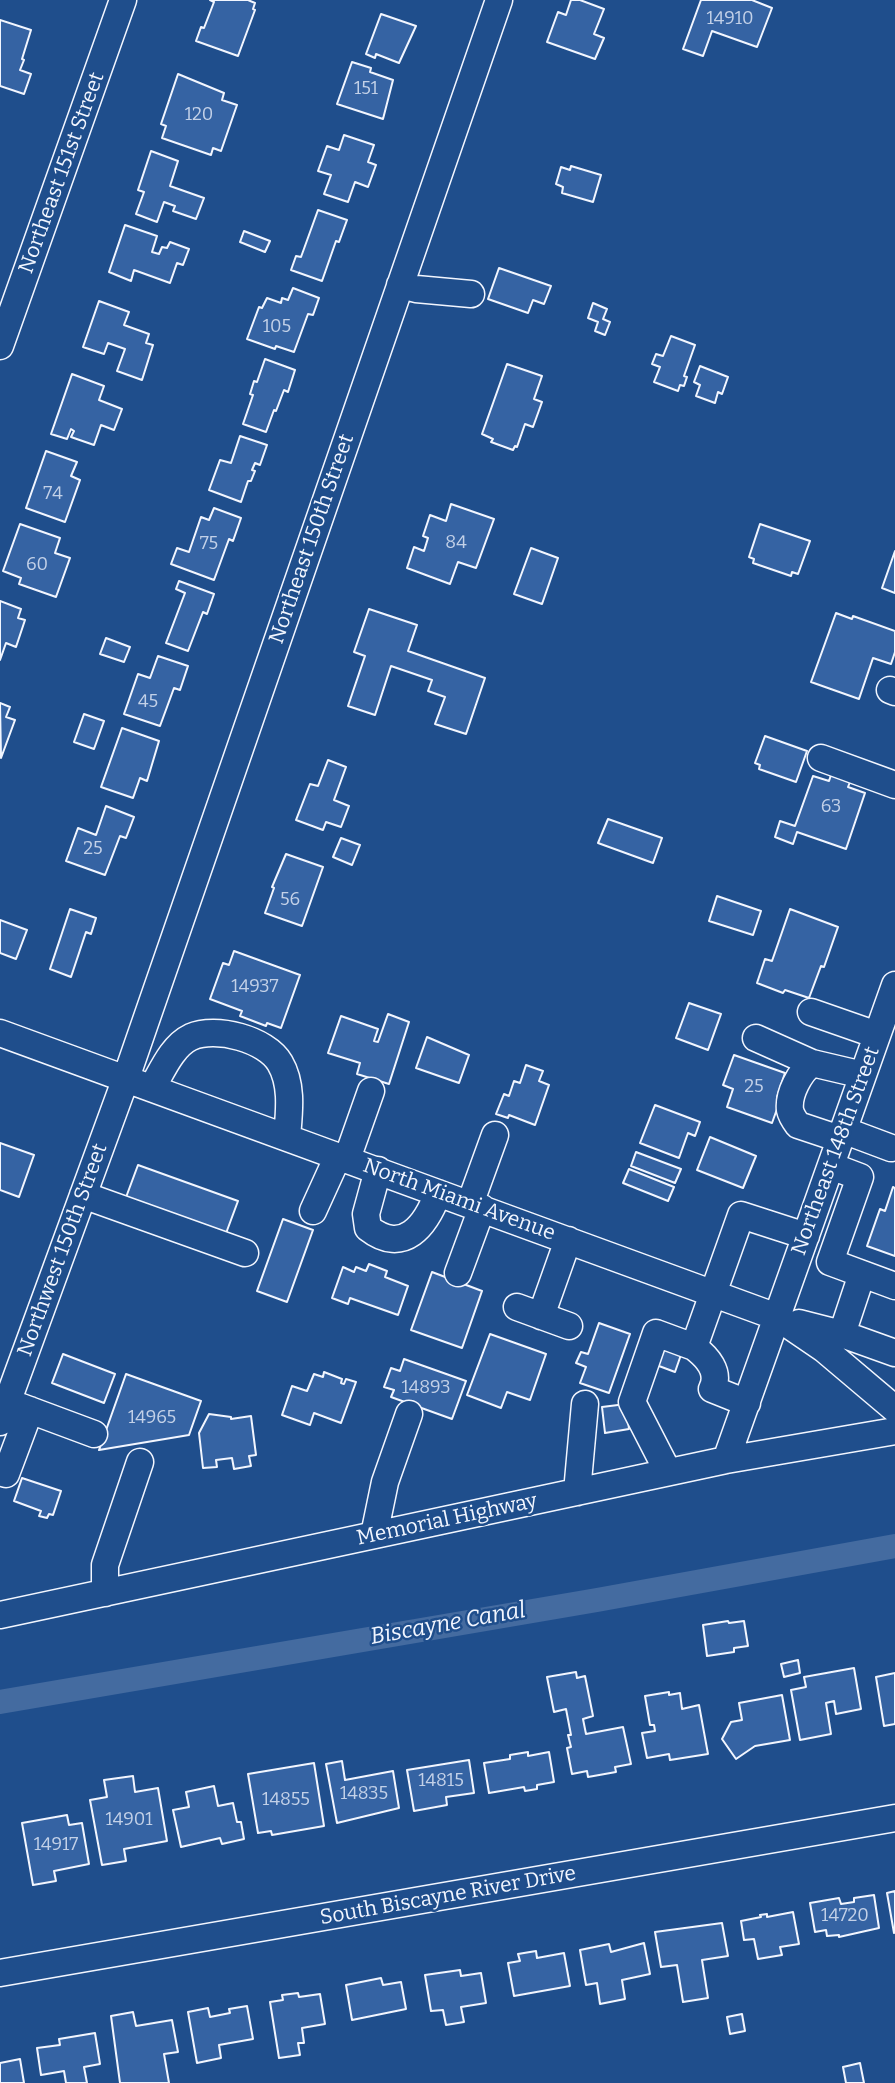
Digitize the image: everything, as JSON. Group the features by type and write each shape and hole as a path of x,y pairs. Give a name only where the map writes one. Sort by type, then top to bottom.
{"street":[{"name":"Northeast 151st Street","path":"0,346 123,0"},
{"name":"Northeast 150th Street","path":"125,1079 499,0"},
{"path":"400,285 471,294"},
{"path":"821,758 895,785"},
{"name":"Northeast 148th Street","path":"726,1460 863,1075 885,1027 895,985"},
{"path":"811,1012 885,1027"},
{"name":"North Miami Avenue","path":"0,1033 777,1317 824,1349 895,1409"},
{"path":"152,1088 168,1059 190,1038 206,1033 250,1039 268,1050 280,1063 290,1099 287,1138"},
{"path":"756,1038 812,1063 863,1075"},
{"path":"812,1063 799,1078 792,1095 790,1109 798,1125 891,1147"},
{"name":"Northwest 150th Street","path":"0,1472 6,1474 12,1412 83,1195 125,1079"},
{"path":"313,1211 343,1158 371,1091"},
{"path":"458,1273 495,1135"},
{"path":"831,1166 860,1177 830,1262 895,1286"},
{"path":"378,1170 366,1214 368,1228 386,1239 407,1237 421,1226 438,1193"},
{"path":"83,1195 246,1253"},
{"path":"694,1347 741,1215 806,1236"},
{"path":"541,1316 568,1240"},
{"path":"842,1334 862,1274"},
{"path":"517,1307 569,1326"},
{"path":"777,1317 842,1334 895,1353"},
{"path":"668,1472 632,1402 656,1333 694,1347 708,1357 715,1377 712,1390 747,1403"},
{"path":"577,1492 585,1404"},
{"path":"12,1412 94,1434"},
{"path":"374,1535 384,1482 409,1414"},
{"name":"Memorial Highway","path":"0,1615 726,1460 895,1431"},
{"path":"104,1593 105,1566 140,1462"},
{"name":"South Biscayne River Drive","path":"0,1973 895,1818"}],"building":[{"path":"210,0 248,0 255,3 255,10 238,56 196,41 214,2"},
{"path":"571,0 580,0 604,9 594,34 604,38 595,59 547,42 558,12 566,15"},
{"path":"701,0 752,0 772,8 757,47 712,31 703,56 683,49"},
{"path":"381,14 416,26 399,63 376,54 375,58 366,54"},
{"path":"0,20 31,30 20,70 31,74 24,94 0,86"},
{"path":"352,62 371,68 370,72 393,80 383,119 337,104"},
{"path":"178,74 224,93 222,100 237,105 221,151 213,148 211,155 162,138 166,126 161,124"},
{"path":"344,135 374,145 368,162 376,165 368,187 355,182 348,202 324,194 331,175 318,171 327,146 339,150"},
{"path":"151,151 178,161 170,186 204,198 196,219 173,211 175,206 164,202 157,222 136,214 144,192 138,190"},
{"path":"571,166 601,175 593,202 562,193 563,187 556,184 561,167 570,170"},
{"path":"318,210 347,220 339,242 336,241 322,281 291,270 296,256 301,257"},
{"path":"125,225 157,236 152,252 159,254 162,247 167,248 170,242 189,249 183,265 177,263 170,283 134,270 131,281 109,272"},
{"path":"244,231 270,241 265,252 240,242"},
{"path":"499,268 551,286 544,304 533,300 528,313 488,299"},
{"path":"293,288 319,298 313,315 308,314 294,352 276,346 275,349 247,339 259,307 262,308 267,298 281,303 282,298 288,300"},
{"path":"99,301 129,312 124,325 149,334 146,343 153,345 142,380 117,371 125,349 108,343 104,354 83,347"},
{"path":"593,303 607,309 603,319 610,322 605,335 595,331 598,322 588,318"},
{"path":"671,336 695,345 684,376 687,377 684,386 680,385 678,391 654,382 660,367 652,364 656,354 663,356"},
{"path":"265,359 295,370 288,392 284,390 266,432 243,424 253,395 250,394 254,381 257,382"},
{"path":"507,364 542,376 534,399 542,402 533,427 525,424 517,447 513,450 491,442 493,439 482,434"},
{"path":"700,366 728,377 722,394 718,392 715,403 696,396 700,385 694,382"},
{"path":"72,374 104,386 99,400 122,409 114,430 101,425 94,445 71,437 74,431 71,429 67,439 51,434"},
{"path":"240,436 267,445 260,465 255,463 252,470 255,471 251,481 248,481 241,502 209,490 220,460 231,463"},
{"path":"46,451 77,462 71,476 80,480 65,522 26,508"},
{"path":"451,504 494,519 476,568 458,562 450,584 407,568 414,547 424,551 428,538 423,536 430,515 446,521"},
{"path":"214,508 241,518 233,541 229,539 214,580 171,564 177,548 189,552 201,517 209,520"},
{"path":"20,524 60,538 55,553 70,558 56,597 19,584 21,578 3,571"},
{"path":"760,524 810,541 798,574 792,572 791,576 753,563 754,559 749,557"},
{"path":"531,548 558,558 542,604 514,594"},
{"path":"895,551 895,593 882,588"},
{"path":"179,581 214,594 207,614 203,612 188,651 166,643 185,593 176,589"},
{"path":"0,601 21,609 18,618 25,620 16,647 6,643 0,660"},
{"path":"369,609 417,625 408,651 485,678 466,734 435,724 445,697 428,691 432,680 391,666 375,715 348,706 365,656 354,652"},
{"path":"836,613 895,631 895,652 891,664 873,658 859,699 811,682"},
{"path":"106,638 130,647 124,662 100,654"},
{"path":"158,656 188,666 180,690 174,688 160,726 124,714 138,674 150,678"},
{"path":"0,703 10,707 6,717 15,720 1,758"},
{"path":"84,714 104,721 94,749 74,742"},
{"path":"122,728 159,741 147,781 140,778 133,798 101,787"},
{"path":"765,736 807,751 796,782 759,769 760,765 755,763"},
{"path":"328,760 346,767 334,800 349,806 341,827 326,822 323,830 296,820 310,784 318,786"},
{"path":"831,775 850,782 848,787 865,793 846,849 797,832 793,844 775,837 780,821 795,826 813,776 829,781"},
{"path":"106,806 134,817 126,838 120,836 105,875 66,861 78,828 96,835"},
{"path":"608,819 662,838 653,863 598,843"},
{"path":"341,838 360,845 352,865 333,857"},
{"path":"286,854 323,867 302,926 265,913 274,888 272,887"},
{"path":"717,896 761,911 753,935 709,921"},
{"path":"70,909 96,918 91,934 86,932 71,977 50,969"},
{"path":"790,909 838,927 824,967 821,966 809,998 785,990 783,993 757,983 765,959 772,961"},
{"path":"0,920 27,930 16,959 0,953"},
{"path":"234,951 300,975 281,1028 267,1023 266,1026 240,1016 242,1011 210,999 223,963 229,965"},
{"path":"689,1003 721,1014 708,1050 676,1038"},
{"path":"388,1014 409,1022 389,1084 357,1074 360,1063 328,1053 341,1016 378,1029 374,1041 378,1042"},
{"path":"427,1037 469,1055 459,1083 416,1068"},
{"path":"734,1055 785,1073 777,1097 781,1098 772,1123 727,1107 733,1089 723,1085"},
{"path":"526,1065 543,1071 539,1081 549,1085 535,1125 509,1115 508,1118 496,1114 504,1094 509,1096 514,1081 520,1083"},
{"path":"655,1105 700,1122 695,1136 688,1133 679,1158 640,1143"},
{"path":"710,1137 756,1156 743,1188 697,1170"},
{"path":"0,1143 34,1155 19,1197 0,1190"},
{"path":"636,1152 681,1169 675,1183 631,1166"},
{"path":"138,1165 238,1201 225,1236 125,1200"},
{"path":"629,1169 674,1187 668,1201 623,1183"},
{"path":"893,1187 895,1256 867,1246 880,1209 885,1211"},
{"path":"283,1219 313,1230 287,1302 257,1291"},
{"path":"369,1264 387,1271 385,1277 408,1286 398,1315 350,1298 348,1304 332,1298 343,1267 354,1272 356,1267 366,1271"},
{"path":"432,1272 482,1291 462,1348 411,1330"},
{"path":"599,1323 630,1334 609,1393 580,1383 586,1367 576,1363 581,1352 588,1354"},
{"path":"490,1334 546,1354 530,1400 507,1392 501,1408 467,1395"},
{"path":"659,1341 683,1349 675,1372 651,1363"},
{"path":"63,1354 115,1374 104,1403 52,1383"},
{"path":"404,1359 466,1381 452,1419 391,1397 394,1390 384,1387 391,1368 400,1371"},
{"path":"324,1372 342,1379 341,1383 344,1384 346,1379 356,1382 341,1423 314,1413 310,1425 282,1415 292,1386 307,1391 314,1374 323,1377"},
{"path":"126,1374 201,1401 189,1435 99,1450"},
{"path":"626,1404 629,1429 605,1433 602,1407"},
{"path":"209,1414 231,1419 251,1416 256,1455 249,1456 251,1466 234,1469 232,1458 216,1460 217,1467 203,1468 199,1433"},
{"path":"22,1478 61,1491 53,1515 49,1514 47,1518 39,1516 41,1511 14,1501"},
{"path":"744,1621 748,1646 734,1648 734,1652 707,1656 703,1625"},
{"path":"798,1660 800,1673 784,1677 781,1664"},
{"path":"854,1668 861,1709 836,1714 834,1701 826,1703 831,1734 800,1740 791,1690 806,1687 804,1677"},
{"path":"576,1672 577,1678 585,1676 593,1716 583,1719 586,1734 623,1727 631,1764 615,1767 616,1772 588,1777 587,1771 572,1774 567,1748 571,1747 568,1735 571,1735 566,1709 554,1712 547,1677"},
{"path":"895,1673 895,1724 884,1726 876,1677"},
{"path":"669,1692 669,1695 680,1693 682,1709 699,1705 708,1754 670,1760 669,1754 647,1758 642,1733 655,1731 654,1725 650,1725 645,1696"},
{"path":"782,1695 790,1740 755,1746 736,1759 722,1739 731,1722 742,1720 739,1703"},
{"path":"528,1752 528,1756 549,1752 554,1782 537,1785 537,1789 525,1791 524,1787 489,1793 484,1763 510,1759 510,1755"},
{"path":"469,1760 474,1793 446,1797 447,1805 414,1811 407,1770"},
{"path":"342,1761 345,1780 393,1771 399,1808 337,1823 326,1764"},
{"path":"314,1763 324,1826 272,1835 271,1831 258,1833 248,1774"},
{"path":"133,1776 135,1792 158,1788 167,1841 124,1849 126,1861 102,1865 90,1800 107,1797 104,1780"},
{"path":"214,1786 218,1806 233,1803 244,1839 222,1844 220,1838 181,1847 173,1810 189,1807 186,1792"},
{"path":"67,1815 69,1825 82,1823 89,1864 54,1871 56,1881 33,1885 22,1823"},
{"path":"895,1891 895,1932 894,1933 887,1893"},
{"path":"874,1895 879,1928 839,1937 827,1936 826,1930 815,1932 810,1903 839,1898 841,1904 854,1902 854,1898"},
{"path":"793,1912 799,1944 780,1947 782,1955 758,1959 754,1939 744,1940 741,1921 761,1917 760,1915 767,1914 767,1917"},
{"path":"722,1923 728,1956 702,1960 708,1998 683,2002 677,1965 661,1967 655,1932"},
{"path":"644,1943 650,1974 622,1980 625,1999 600,2004 597,1983 586,1985 580,1950 609,1944 611,1952"},
{"path":"536,1951 537,1958 564,1953 570,1986 514,1996 508,1963 520,1961 518,1954"},
{"path":"460,1970 461,1976 481,1973 486,2003 461,2007 464,2022 446,2025 443,2010 431,2011 425,1975"},
{"path":"381,1978 383,1985 401,1982 406,2009 352,2020 346,1985"},
{"path":"298,1993 299,1997 320,1994 325,2024 302,2028 304,2043 298,2043 300,2055 279,2058 270,2002 283,2000 282,1995"},
{"path":"247,2006 253,2039 219,2045 221,2058 197,2063 188,2012 208,2008 210,2017 230,2013 229,2009"},
{"path":"133,2012 136,2026 172,2020 178,2052 164,2054 169,2083 120,2083 111,2016"},
{"path":"742,2014 745,2031 730,2034 727,2017"},
{"path":"95,2033 100,2064 84,2067 87,2083 66,2083 64,2071 41,2075 37,2048 60,2045 59,2039"},
{"path":"20,2059 24,2083 0,2083 0,2063"},
{"path":"860,2063 864,2083 846,2083 843,2067"}],"waterway":[{"name":"Biscayne Canal","path":"0,1702 895,1546"}]}
